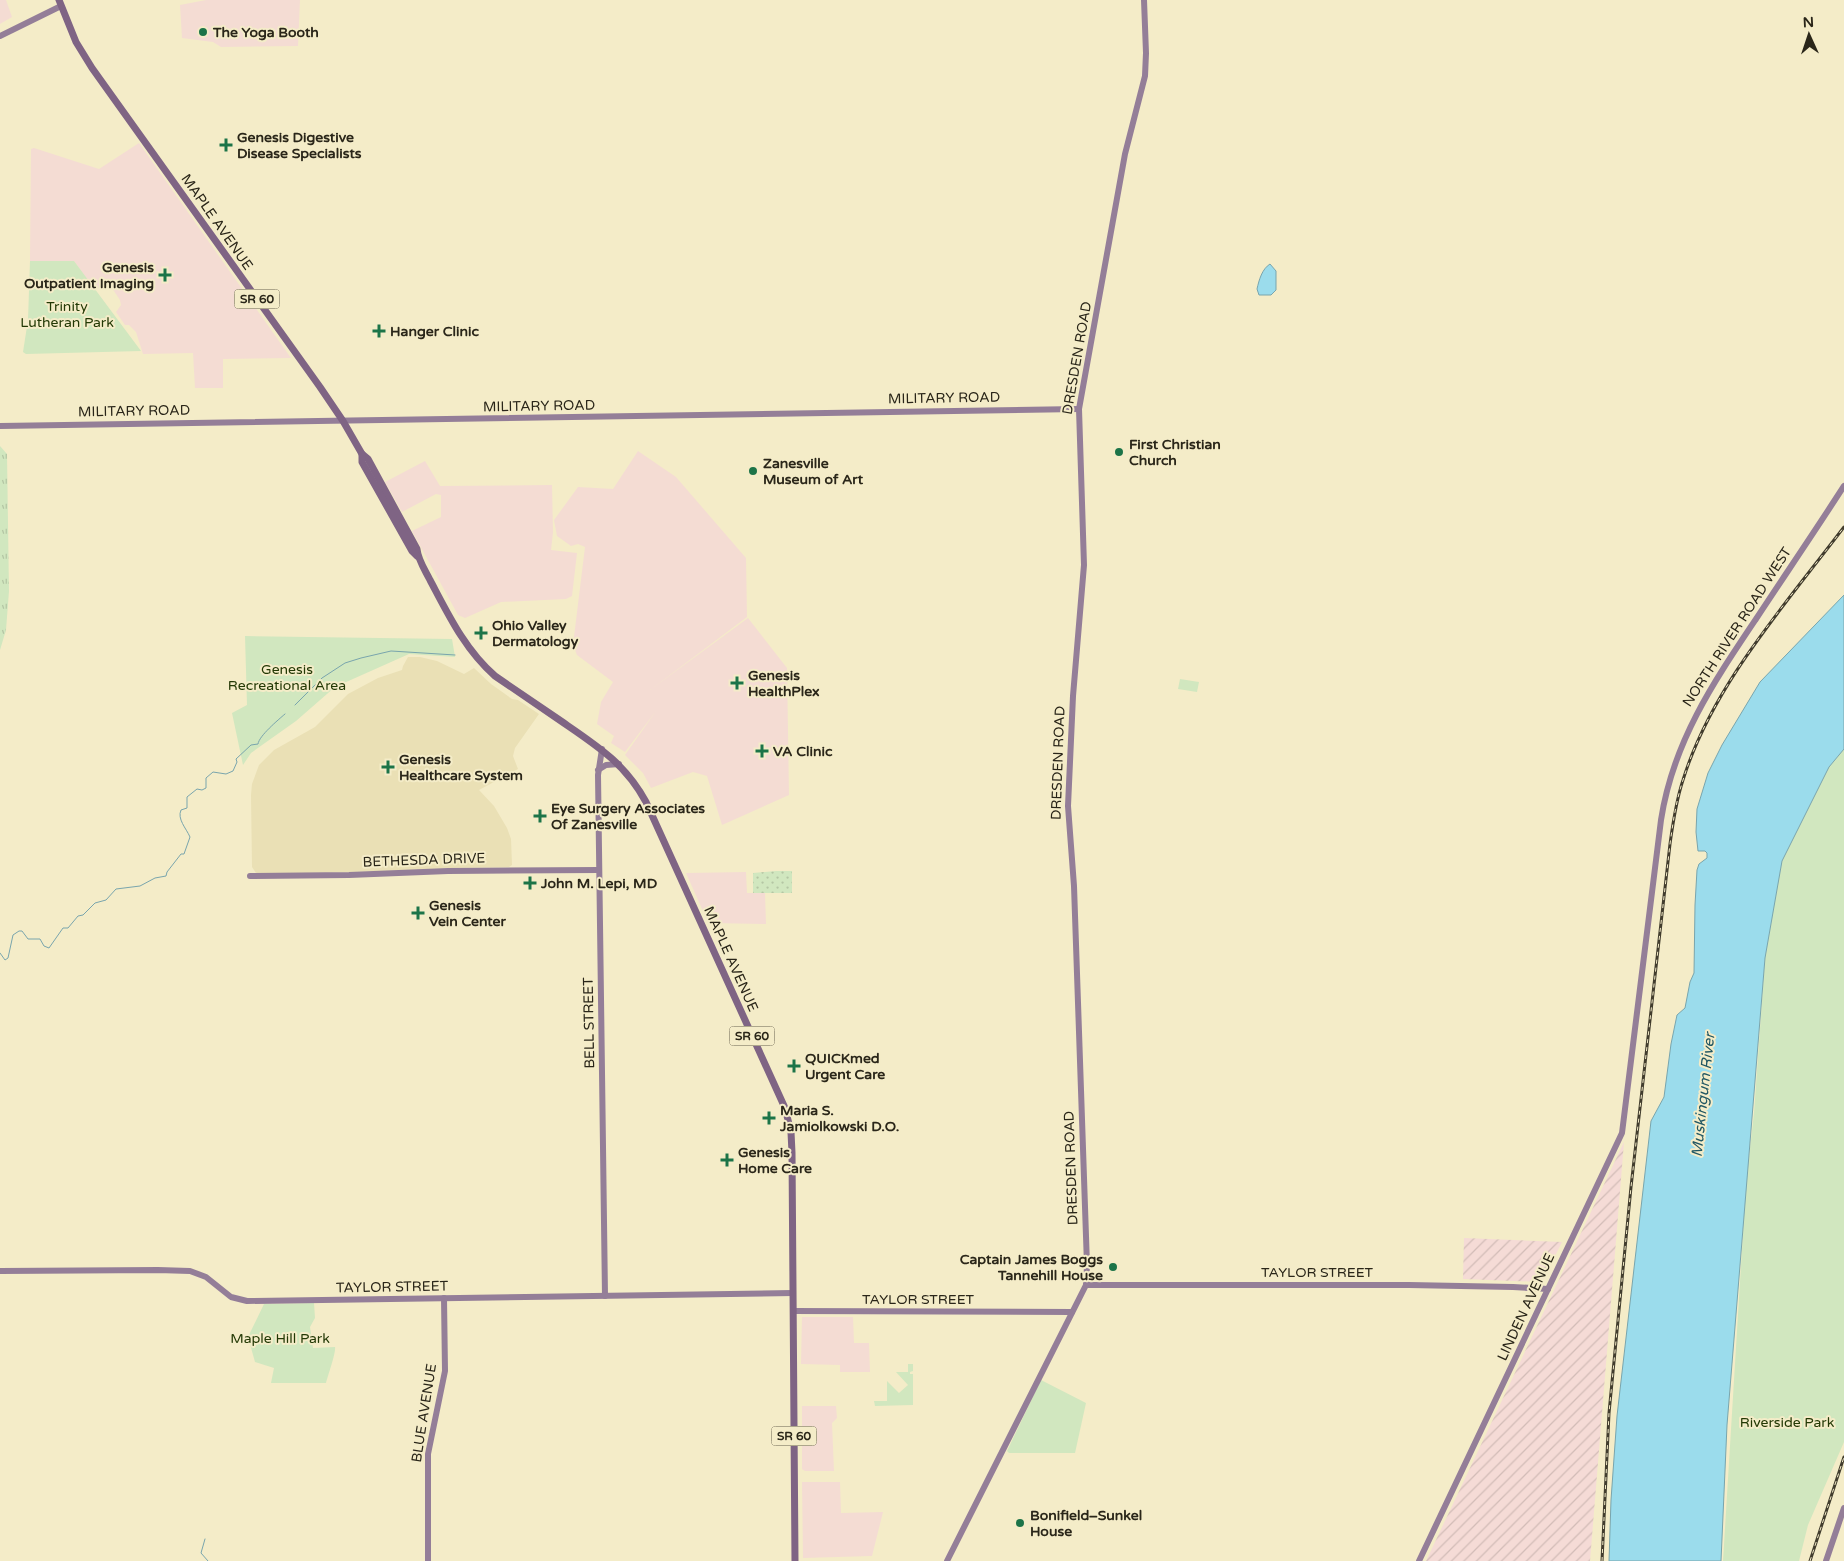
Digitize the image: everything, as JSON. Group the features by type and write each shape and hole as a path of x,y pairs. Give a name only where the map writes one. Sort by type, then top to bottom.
{"main road":[{"name":"MAPLE AVENUE","path":"60,3 76,42 92,68 343,421 362,454 368,459 417,549 417,556 465,643 481,663 495,676 602,749 619,764 639,789 646,802 789,1119 792,1153 795,1561"}],"street":[{"name":"DRESDEN ROAD","path":"948,1561 1086,1285 1087,1265 1074,901 1068,812 1073,696 1084,565 1079,409 1127,148 1145,76 1144,0"},
{"path":"0,36 60,3"},
{"name":"MILITARY ROAD","path":"0,426 1079,409"},
{"name":"NORTH RIVER ROAD WEST","path":"1632,1057 1660,826 1672,768 1686,733 1719,674 1844,486"},
{"name":"BELL STREET","path":"602,749 598,770 605,1296"},
{"path":"598,770 606,765 619,764"},
{"name":"BETHESDA DRIVE","path":"250,876 448,871 600,870"},
{"name":"LINDEN AVENUE","path":"1419,1561 1622,1133 1632,1057"},
{"name":"TAYLOR STREET","path":"0,1271 158,1270 190,1272 206,1277 231,1298 247,1301 793,1293"},
{"name":"TAYLOR STREET","path":"1086,1285 1409,1284 1513,1286 1548,1290"},
{"name":"BLUE AVENUE","path":"428,1561 428,1454 444,1378 444,1298"},
{"name":"TAYLOR STREET","path":"794,1311 1072,1312"},
{"path":"1826,1561 1844,1508"}],"shaded area":[{"path":"0,0 6,0 12,17 0,24"},
{"path":"206,0 300,0 298,46 221,47 213,42 182,38 180,5"},
{"path":"139,143 291,358 223,359 223,388 195,388 193,353 143,354 136,332 129,325 125,325 116,312 121,305 120,300 108,282 95,290 74,261 30,261 31,149 34,148 99,169"},
{"path":"638,451 676,477 746,558 747,617 650,690 748,618 787,668 789,795 722,825 707,776 693,772 651,788 643,773 625,755 656,711 625,752 611,743 614,736 597,724 601,702 613,682 577,655 573,645 585,547 578,544 571,546 557,536 554,520 578,487 613,489"},
{"path":"425,461 440,486 552,485 553,532 551,550 577,553 572,596 566,599 501,602 465,618 458,615 412,531 441,517 441,495 436,494 402,512 385,482"},
{"name":"Genesis Healthcare System","path":"408,657 420,657 437,661 464,674 474,668 491,684 512,699 518,700 539,714 515,748 513,756 518,769 479,790 494,806 507,828 511,839 512,865 509,867 447,868 436,870 256,873 252,867 251,795 252,784 259,765 274,750 315,727 348,694 378,678 402,670"},
{"path":"746,872 747,893 765,893 766,924 710,923 686,873"},
{"path":"1624,1142 1590,1561 1426,1561"},
{"path":"1464,1238 1562,1242 1542,1282 1463,1279"},
{"path":"802,1317 853,1317 854,1343 869,1343 870,1372 840,1372 840,1365 801,1364"},
{"path":"802,1406 836,1406 837,1418 832,1423 834,1471 805,1471 802,1469"},
{"path":"802,1482 840,1482 841,1513 883,1512 872,1556 803,1558"}],"green space":[{"name":"Trinity Lutheran Park","path":"30,261 74,261 141,351 26,354 23,352 28,320"},
{"path":"0,446 7,454 9,591 6,630 0,650"},
{"name":"Genesis Recreational Area","path":"245,636 452,639 455,657 409,654 335,687 296,721 251,753 243,765 232,713 247,705"},
{"path":"1180,679 1199,682 1197,692 1178,689"},
{"name":"Riverside Park","path":"1844,749 1844,1442 1808,1525 1799,1561 1723,1561 1746,1183 1754,1113 1765,958 1782,861 1829,767"},
{"path":"792,871 792,893 753,893 753,873"},
{"name":"Maple Hill Park","path":"314,1303 315,1318 310,1327 313,1348 335,1347 326,1383 271,1383 274,1368 255,1362 248,1337 264,1304"},
{"path":"908,1364 913,1364 913,1371 910,1374 913,1374 913,1405 875,1406 874,1401 887,1401 887,1381 899,1393 908,1385 896,1372 908,1372"},
{"path":"1041,1380 1086,1403 1075,1453 1009,1453 1007,1451"}],"water":[{"path":"1270,264 1276,271 1276,290 1271,295 1259,295 1257,289 1260,278"},
{"name":"Muskingum River","path":"1844,595 1844,749 1829,767 1782,861 1765,958 1727,1425 1721,1561 1609,1561 1617,1416 1651,1121 1664,1097 1677,1015 1685,1008 1690,982 1694,973 1697,870 1699,864 1707,858 1705,851 1698,851 1696,832 1697,809 1708,773 1722,745 1760,682"}],"waterway":[{"path":"295,705 322,678 345,663 391,651 455,655"},
{"path":"0,953 5,960 8,958 13,935 19,931 22,931 28,939 40,939 44,946 49,948 63,928 68,928 78,916 83,915 95,903 106,900 116,889 140,886 155,878 166,876 181,854 184,854 190,837 180,817 181,810 187,808 187,797 197,789 202,790 206,788 206,778 213,772 226,774 233,771 237,762 236,759 251,745 258,744 265,733 285,714"},
{"path":"205,1539 201,1553 208,1561"}],"railway":[{"path":"1602,1561 1609,1413 1631,1187 1670,844 1678,796 1696,745 1731,679 1775,617 1844,527"},
{"path":"1810,1561 1844,1457"}],"place":[{"name":"The Yoga Booth","path":"203,32"},
{"name":"Genesis Digestive Disease Specialists","path":"226,145"},
{"name":"Genesis Outpatient Imaging","path":"165,275"},
{"name":"Hanger Clinic","path":"379,331"},
{"name":"First Christian Church","path":"1119,452"},
{"name":"Zanesville Museum of Art","path":"753,471"},
{"name":"Ohio Valley Dermatology","path":"481,633"},
{"name":"Genesis HealthPlex","path":"737,683"},
{"name":"VA Clinic","path":"762,751"},
{"name":"Genesis Healthcare System","path":"388,767"},
{"name":"Eye Surgery Associates Of Zanesville","path":"540,816"},
{"name":"John M. Lepi, MD","path":"530,883"},
{"name":"Genesis Vein Center","path":"418,913"},
{"name":"QUICKmed Urgent Care","path":"794,1066"},
{"name":"Maria S. Jamiolkowski D.O.","path":"769,1118"},
{"name":"Genesis Home Care","path":"727,1160"},
{"name":"Captain James Boggs Tannehill House","path":"1113,1267"},
{"name":"Bonifield–Sunkel House","path":"1020,1523"}]}
